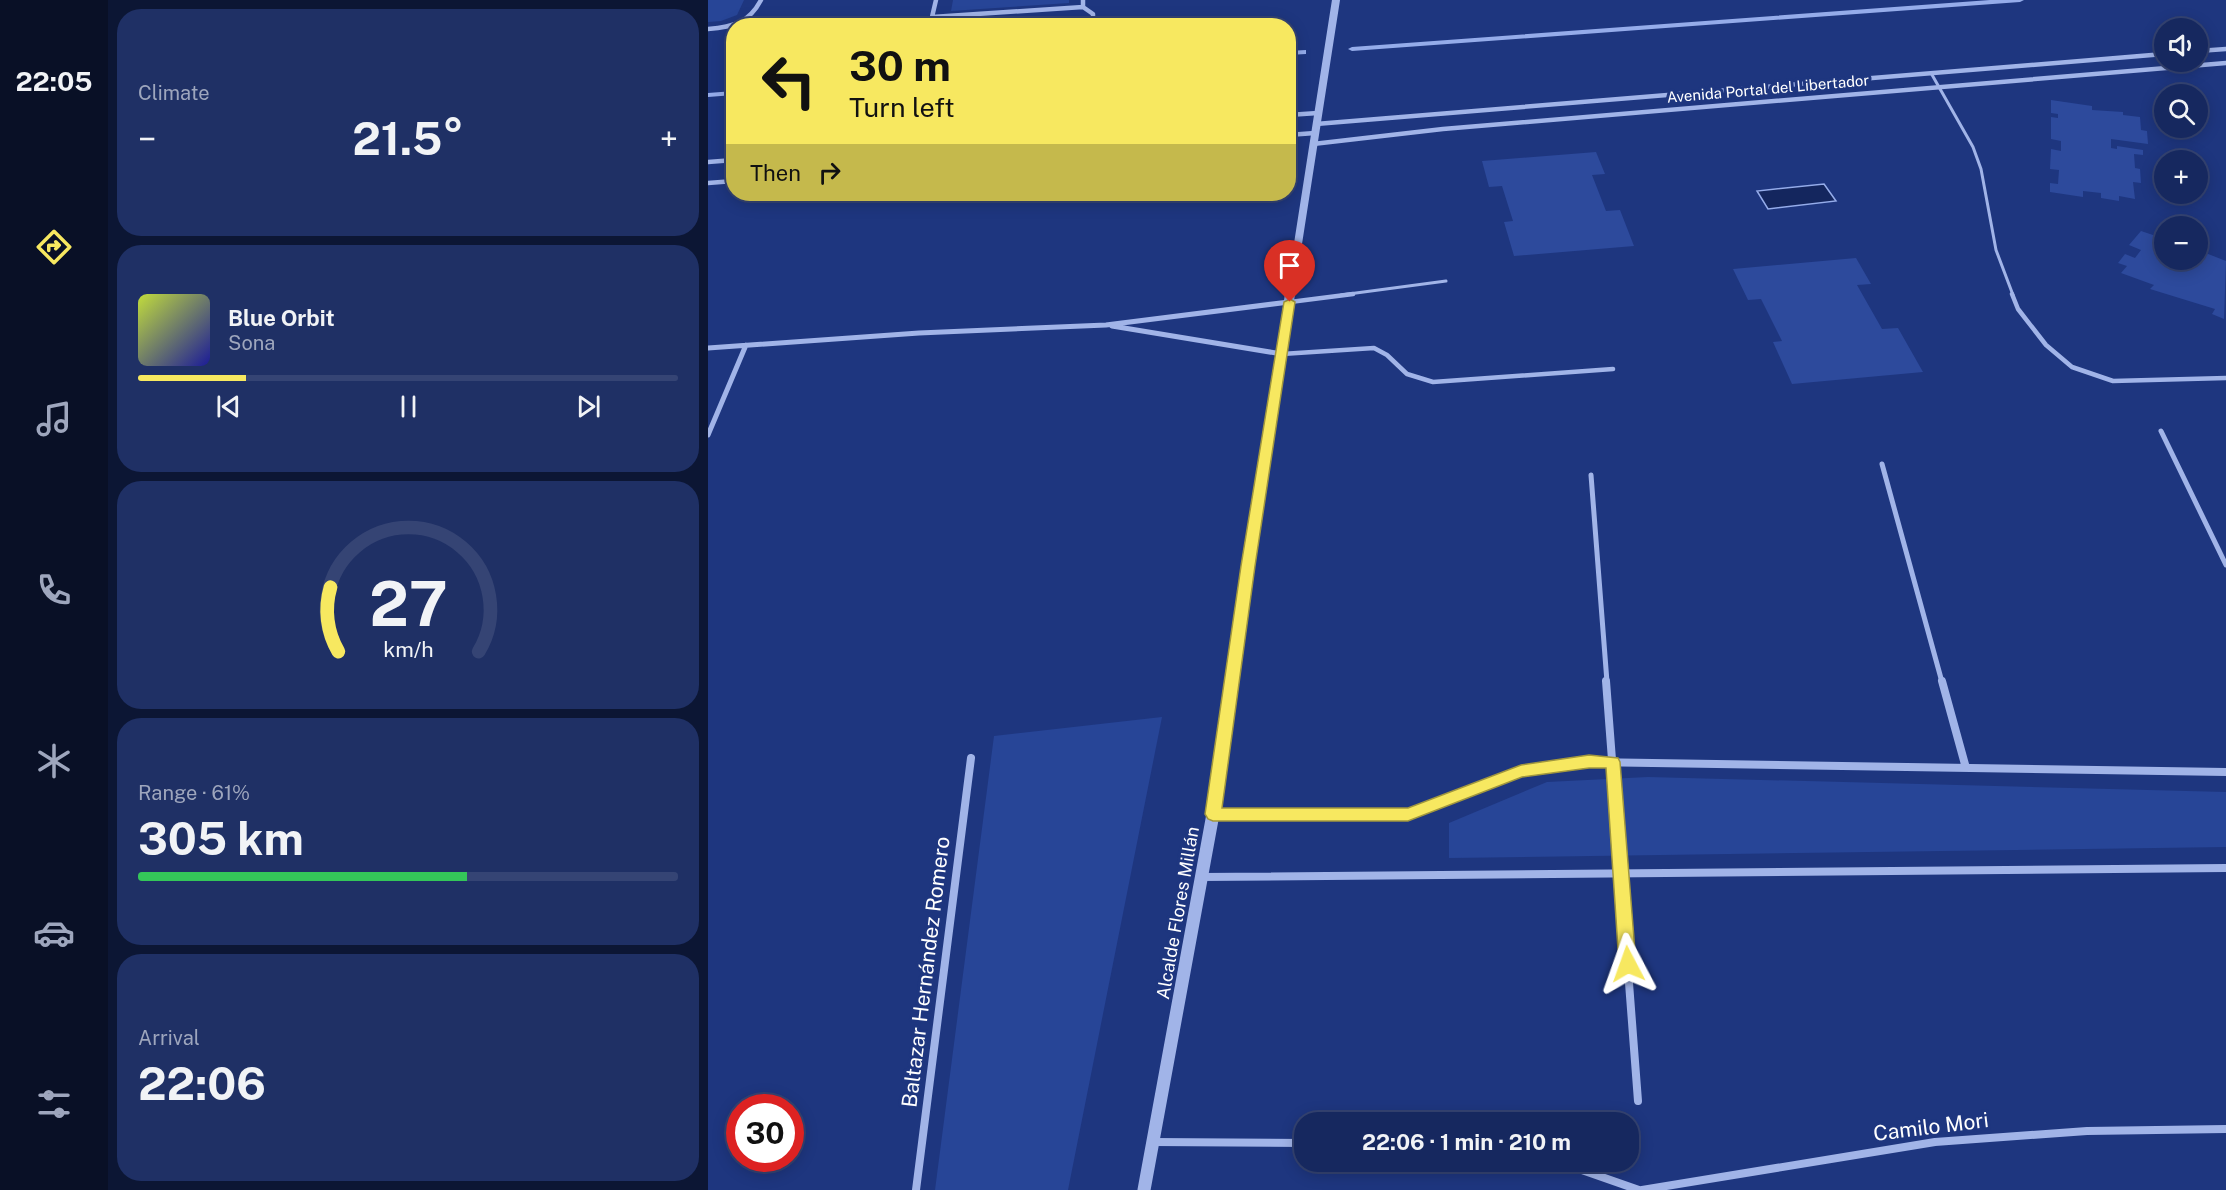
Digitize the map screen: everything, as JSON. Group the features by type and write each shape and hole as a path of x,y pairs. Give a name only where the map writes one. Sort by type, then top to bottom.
{"street":[{"path":"750,18 755,15 762,0"},
{"path":"936,0 932,17 1083,7 1093,14 1093,18"},
{"path":"1083,0 1083,7"},
{"name":"Alcalde Flores Millán","path":"1144,1190 1213,814 1248,566 1336,0"},
{"path":"708,29 726,26"},
{"path":"2208,50 2226,49"},
{"name":"Avenida Portal del Libertador","path":"1296,133 1315,129 2154,55"},
{"name":"Avenida Portal del Libertador","path":"1296,119 1315,129 1466,127 2226,63"},
{"path":"708,162 726,161"},
{"path":"708,183 726,182"},
{"path":"708,348 919,333 1106,325 1290,302"},
{"path":"1106,325 1282,354"},
{"path":"708,435 746,345"},
{"path":"2161,431 2226,565"},
{"path":"1882,464 1966,768"},
{"path":"1591,475 1638,1101"},
{"name":"Baltazar Hernández Romero","path":"916,1190 971,758"},
{"path":"1213,814 1408,815 1521,771 1589,762 2226,772"},
{"path":"1201,877 2226,868"},
{"name":"Camilo Mori","path":"1588,1172 1641,1190 1935,1142 2087,1131 2226,1129"},
{"path":"1153,1142 1294,1143"}],"lane":[{"path":"1931,73 1973,147 1982,169 1996,250 2018,309 2046,345 2072,367 2112,381 2226,378"},
{"path":"1290,302 1446,281"},
{"path":"1282,354 1374,348 1385,352 1402,371 1421,380 1433,382 1613,369"}],"shaded area":[{"path":"708,0 744,0 737,15 721,21 708,22"},
{"path":"953,0 1069,0 1069,3 951,11"},
{"path":"1824,184 1836,201 1768,209 1757,191"},
{"path":"1162,717 1068,1190 935,1190 994,736"},
{"path":"1648,777 2226,792 2226,847 1449,858 1449,823 1547,782"}],"building":[{"path":"2051,100 2092,106 2092,110 2123,112 2123,115 2140,117 2141,130 2147,131 2148,144 2111,139 2111,148 2117,149 2117,146 2143,150 2143,155 2134,154 2135,168 2140,169 2141,183 2133,182 2135,199 2119,196 2119,201 2101,198 2101,193 2083,191 2083,197 2050,192 2050,183 2058,184 2059,170 2050,169 2051,149 2061,151 2061,141 2051,139 2051,117 2058,118 2058,114 2051,113"},
{"path":"1596,152 1605,174 1592,175 1606,211 1620,210 1634,246 1514,256 1504,222 1513,221 1502,186 1489,187 1482,161"},
{"path":"2141,231 2154,235 2154,270 2208,270 2208,254 2226,261 2224,319 2212,314 2215,309 2150,289 2154,285 2121,273 2127,266 2118,263 2125,254 2135,258 2141,250 2129,245"},
{"path":"1856,258 1871,284 1857,285 1882,329 1898,328 1923,372 1792,384 1773,342 1782,341 1761,299 1748,300 1733,269"}],"waterway":[{"path":"1352,49 2020,0"},
{"path":"1296,52 1303,52"},
{"path":"708,95 726,94"}],"route":[{"path":"1290,302 1248,566 1213,814 1408,815 1521,771 1589,762 1613,762 1628,964"}]}
